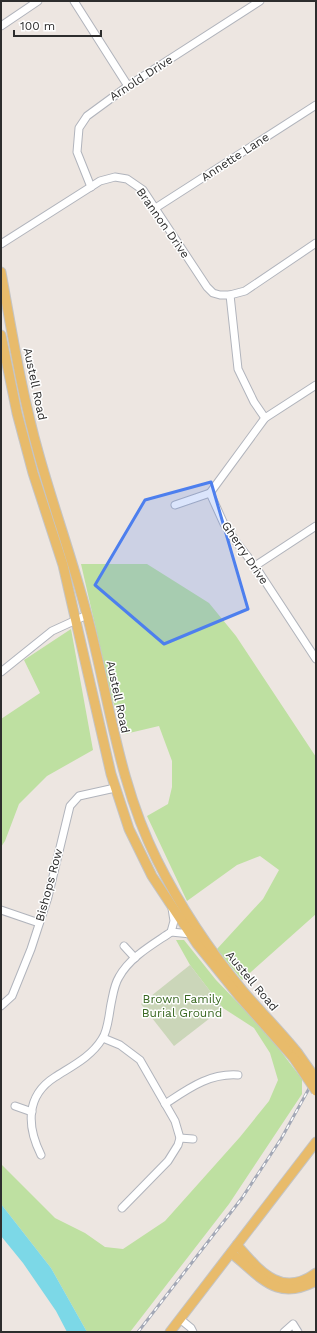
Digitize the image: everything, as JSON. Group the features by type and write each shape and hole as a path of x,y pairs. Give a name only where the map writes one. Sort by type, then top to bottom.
{"main road":[{"name":"Austell Road","path":"1,272 20,373 39,454 87,615 116,746 132,801 157,859 186,911 226,970 316,1079"},
{"name":"Austell Road","path":"1,335 17,413 33,473 62,565 115,788 124,816 140,853 172,908 190,934 239,996 295,1054 316,1091"},
{"path":"170,1332 316,1142"},
{"path":"237,1245 260,1270 274,1280 288,1283 299,1282 316,1273"},
{"path":"231,1253 262,1281 275,1286 286,1289 297,1289 316,1281"}],"street":[{"path":"1,26 38,1"},
{"path":"74,1 128,86"},
{"name":"Arnold Drive","path":"91,186 77,152 79,128 83,121 94,110 128,86 260,1"},
{"name":"Annette Lane","path":"154,209 316,105"},
{"name":"Brannon Drive","path":"1,244 91,186 100,181 115,177 127,179 143,190 154,209 207,287 213,293 230,295 246,291 316,243"},
{"path":"230,295 238,369 254,402 265,418"},
{"path":"175,505 210,493 265,418 316,385"},
{"name":"Gherry Drive","path":"210,493 224,524 236,543 255,566 316,659"},
{"path":"255,566 316,526"},
{"path":"1,672 52,631 87,615"},
{"name":"Bishops Row","path":"1,1006 12,996 48,898 70,806 79,796 115,788"},
{"path":"41,1155 32,1134 30,1125 35,1100 43,1087 54,1078 79,1063 93,1051 103,1038 118,978 135,958 171,932 174,922 172,908"},
{"path":"1,910 39,923"},
{"path":"171,932 190,934"},
{"path":"124,946 135,958"},
{"path":"103,1038 120,1045 140,1060 175,1121 180,1138 178,1145 168,1161 122,1208"},
{"path":"165,1104 204,1080 218,1076 238,1075"},
{"path":"15,1106 32,1112"},
{"path":"180,1138 193,1139"},
{"path":"180,1319 191,1328 193,1332"},
{"path":"284,1332 293,1324 298,1332"}],"highlighted area":[{"path":"211,482 248,609 164,644 95,585 145,500"}],"green space":[{"path":"81,564 147,564 209,603 236,636 316,757 316,914 242,980 217,949 263,899 279,870 260,856 237,865 187,901 147,816 168,804 172,787 172,761 159,726 125,734 112,699"},
{"path":"71,629 93,750 47,776 19,804 5,841 1,847 1,719 40,693 24,660"},
{"path":"176,940 184,940 216,980 266,1032 302,1079 302,1094 229,1204 130,1332 87,1332 51,1268 1,1204 1,1164 55,1218 85,1233 105,1247 123,1249 165,1221 240,1137 269,1101 278,1080 270,1053 254,1028 223,1008 190,965"},
{"name":"Brown Family Burial Ground","path":"190,965 223,1008 174,1046 141,1004"}],"water":[{"path":"1,1204 51,1268 87,1332 67,1332 56,1311 23,1263 1,1236"}],"railway":[{"path":"138,1332 242,1198 281,1139 316,1076"}]}
